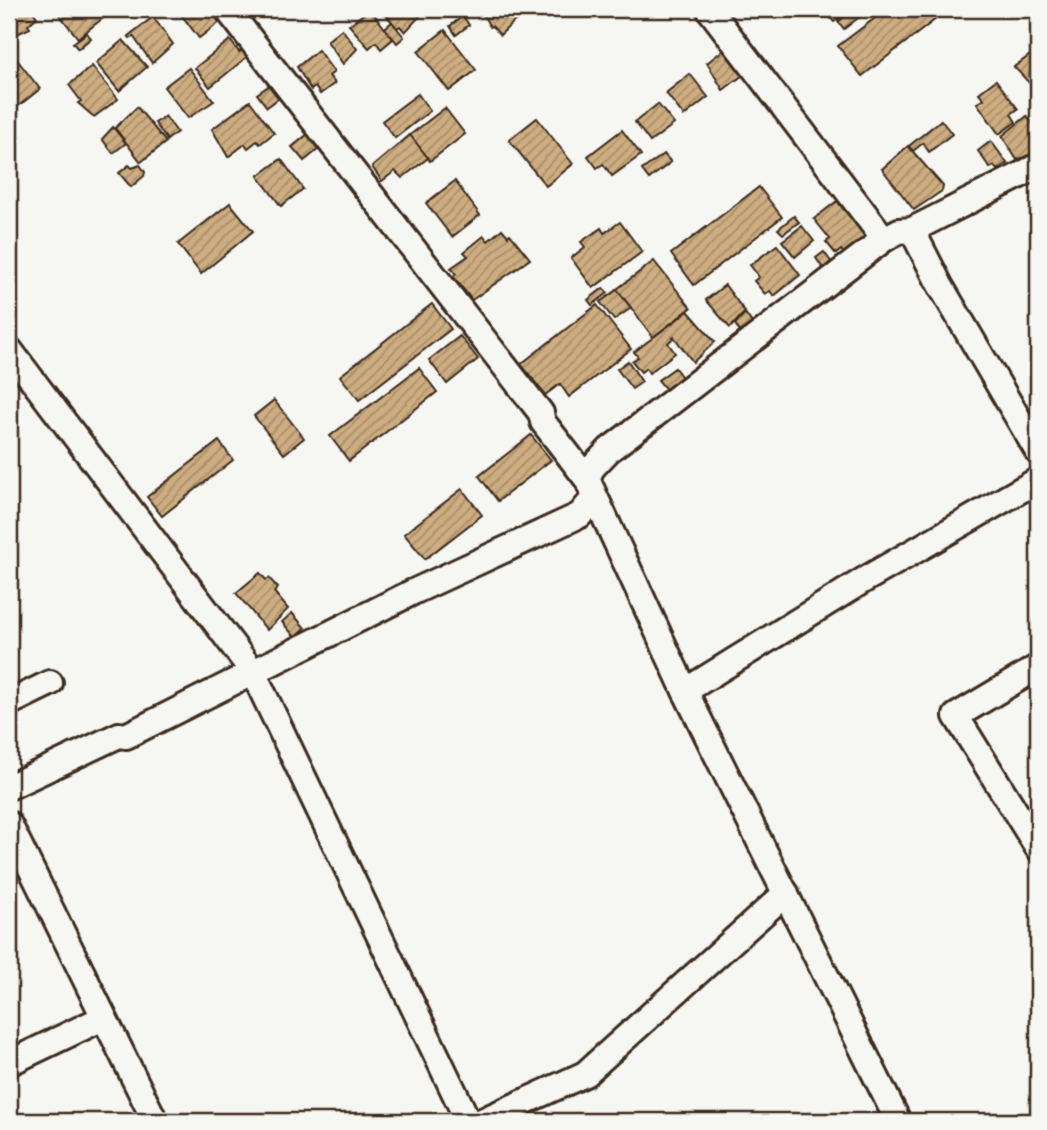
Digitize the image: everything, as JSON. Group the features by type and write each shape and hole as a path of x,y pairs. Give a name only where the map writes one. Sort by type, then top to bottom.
{"street":[{"path":"227,9 533,402 543,422 590,489 685,691 898,1121"},
{"path":"709,9 884,239"},
{"path":"9,787 119,735 126,736 413,592 580,515 590,489 592,468 609,450 884,239 900,231 912,230 1038,166"},
{"path":"912,230 940,285 1038,452"},
{"path":"9,349 253,672 468,1121"},
{"path":"685,691 864,580 1038,480"},
{"path":"1038,667 956,716 1038,848"},
{"path":"9,703 51,683"},
{"path":"9,824 155,1121"},
{"path":"482,1121 584,1074 786,893"},
{"path":"9,1063 103,1018"}],"building":[{"path":"9,9 31,9 37,17 28,25 30,28 17,34 9,25"},
{"path":"64,9 104,9 108,14 78,38 58,13"},
{"path":"177,9 213,9 219,23 199,38"},
{"path":"370,9 393,39 381,49 376,42 369,48 349,25"},
{"path":"390,9 414,9 420,16 405,32 400,26 397,28 386,15"},
{"path":"480,9 509,9 517,19 500,35 490,27"},
{"path":"822,9 852,9 834,22"},
{"path":"855,9 862,15 844,29 838,22"},
{"path":"887,9 936,9 941,15 862,76 838,46"},
{"path":"463,16 469,25 456,35 450,26"},
{"path":"153,17 173,44 152,63 133,36 128,36"},
{"path":"392,22 404,37 397,43 385,28"},
{"path":"342,29 357,49 343,64 327,41"},
{"path":"445,30 476,70 449,91 418,51"},
{"path":"87,33 91,38 78,49 73,43"},
{"path":"123,40 147,67 119,91 96,63"},
{"path":"230,40 239,52 243,49 248,56 210,87 195,68"},
{"path":"727,47 747,72 723,90 707,63"},
{"path":"318,50 334,72 329,76 335,83 320,94 315,87 311,90 297,67"},
{"path":"1037,50 1038,85 1034,88 1014,67"},
{"path":"15,57 40,89 12,111 9,106 9,61"},
{"path":"92,66 118,99 94,117 78,103 81,101 69,85"},
{"path":"189,68 214,101 188,118 164,87"},
{"path":"690,74 708,97 684,116 666,93"},
{"path":"996,80 1018,109 1011,114 1016,122 999,134 977,103 984,99 979,93"},
{"path":"270,85 279,98 267,107 257,94"},
{"path":"418,94 430,111 395,138 382,121"},
{"path":"250,101 274,133 260,144 257,141 248,148 245,144 228,157 212,129"},
{"path":"658,104 674,124 650,142 635,122"},
{"path":"137,107 166,142 141,162 115,128"},
{"path":"445,108 465,134 430,161 410,135"},
{"path":"165,116 177,132 167,140 155,123"},
{"path":"1027,116 1038,131 1038,151 1017,160 1002,136"},
{"path":"537,118 573,164 546,186 509,140"},
{"path":"941,120 952,134 929,152 923,143 913,151 909,146"},
{"path":"113,127 126,143 113,153 102,139"},
{"path":"622,130 641,155 612,176 603,164 597,168 588,156"},
{"path":"308,134 320,148 304,161 292,147"},
{"path":"410,135 428,158 402,178 395,171 382,181 372,167"},
{"path":"991,141 1007,163 997,170 994,166 990,168 978,151"},
{"path":"908,146 943,186 942,191 914,210 882,169"},
{"path":"664,154 671,162 649,179 642,170"},
{"path":"281,159 303,189 281,206 258,176"},
{"path":"129,165 132,168 140,165 145,172 131,187 119,173"},
{"path":"455,181 480,215 452,237 426,203"},
{"path":"759,187 782,217 694,285 671,254"},
{"path":"837,201 845,211 848,208 869,236 845,255 841,250 836,254 826,242 830,239 814,219"},
{"path":"230,203 253,231 201,274 178,244"},
{"path":"794,216 799,222 783,234 778,229"},
{"path":"620,222 642,252 593,288 571,258 585,247 581,242 601,228 604,233"},
{"path":"802,226 814,241 795,257 782,241"},
{"path":"502,229 508,236 510,234 530,259 472,300 453,276 456,274 451,268 468,256 464,252 484,236 488,241"},
{"path":"777,245 800,275 774,296 770,291 765,294 754,281 759,277 750,265"},
{"path":"824,252 832,263 824,270 816,258"},
{"path":"654,261 691,308 653,337 617,289"},
{"path":"725,285 745,312 730,328 706,300"},
{"path":"603,288 608,293 592,305 588,300"},
{"path":"617,290 631,308 614,320 600,302"},
{"path":"432,304 451,329 359,400 340,376"},
{"path":"597,305 631,349 569,397 560,384 545,395 521,364"},
{"path":"688,311 715,342 693,362 674,337 668,343 675,353 649,373 646,368 641,372 632,361 638,357 634,352"},
{"path":"745,313 752,323 740,332 735,324"},
{"path":"460,336 478,359 447,384 429,360"},
{"path":"628,361 642,382 632,389 617,369"},
{"path":"419,368 437,392 349,461 330,436"},
{"path":"675,368 684,380 668,392 658,380"},
{"path":"274,400 304,438 284,454 254,416"},
{"path":"531,435 551,460 498,501 479,476"},
{"path":"219,441 233,460 162,516 147,497"},
{"path":"462,489 482,515 425,559 404,534"},
{"path":"260,573 278,588 274,592 288,609 267,630 236,593"},
{"path":"292,613 305,628 295,637 282,622"}]}
